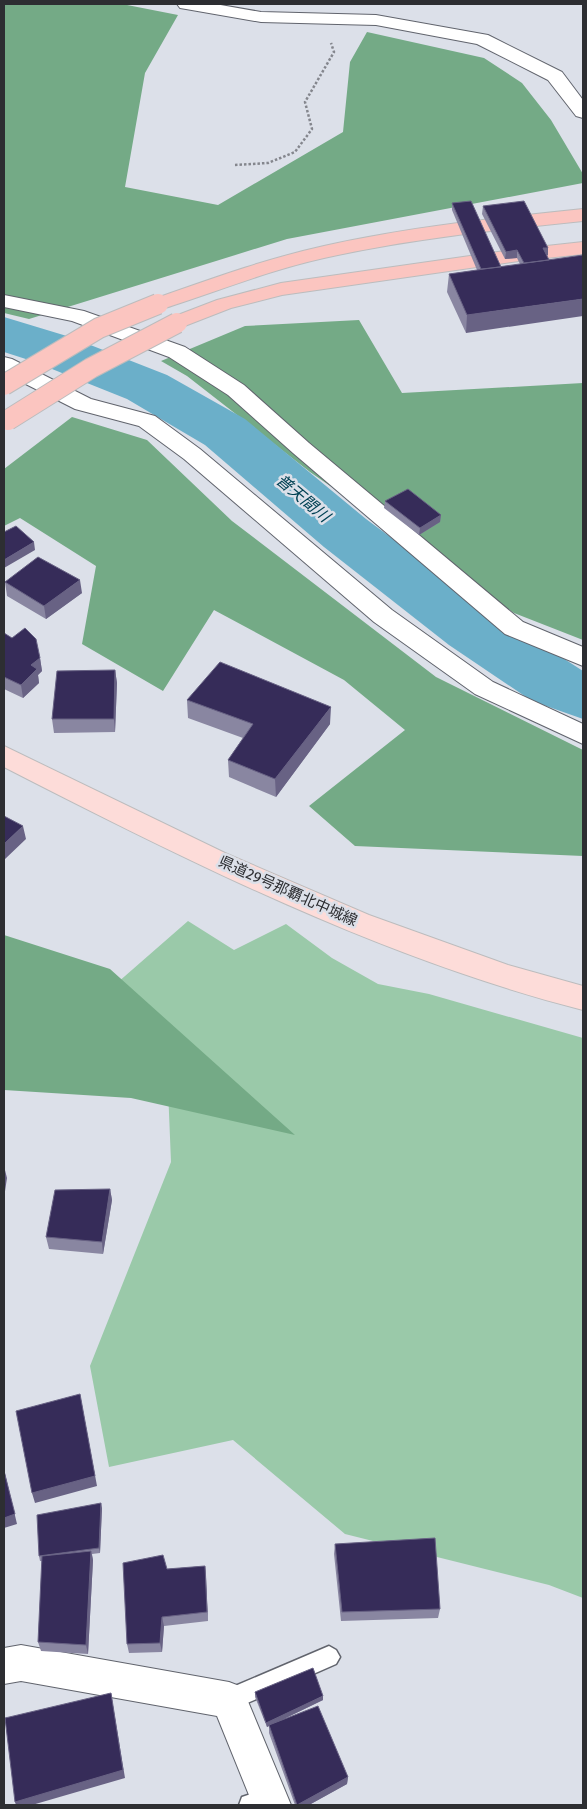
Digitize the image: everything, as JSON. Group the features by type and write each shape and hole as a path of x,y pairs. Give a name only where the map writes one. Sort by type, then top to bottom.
{"highway":[{"path":"4,385 98,328 158,304 273,266 324,252 440,232 583,215"},
{"path":"6,422 50,391 122,350 176,323 224,304 281,289 519,255 583,248"}],"main road":[{"name":"県道29号那覇北中城線","path":"4,756 102,806 298,897 426,950 525,983 583,998"}],"street":[{"path":"186,4 261,17 376,20 482,39 555,76 583,112"},
{"path":"4,301 77,316 177,352 236,390 301,448 514,628 583,657"},
{"path":"4,364 83,404 146,421 192,454 391,621 484,688 583,735"},
{"path":"4,1666 21,1663 229,1700 264,1803"}],"lane":[{"path":"229,1700 330,1657"}],"path":[{"path":"235,165 268,163 295,152 312,129 305,102 334,52 325,19"}],"green space":[{"path":"4,4 122,4 178,15 145,73 125,187 218,205 343,132 350,62 367,32 484,58 522,83 551,120 583,174 583,183 287,239 29,319 4,313"},
{"path":"359,320 402,393 583,383 583,640 514,613 310,472 187,376 161,361 245,326"},
{"path":"72,417 147,440 232,521 436,677 583,750 583,856 355,846 309,806 405,730 344,680 214,610 163,691 82,644 96,566 20,518 4,526 4,469"},
{"path":"188,921 234,950 286,924 332,958 378,984 429,994 583,1038 583,1598 549,1585 345,1534 233,1440 109,1467 90,1366 171,1162 167,1064 117,983"},
{"path":"4,935 110,969 295,1135 131,1098 4,1090"}],"building":[{"path":"471,201 501,267 481,269 452,203"},
{"path":"524,201 548,248 543,248 549,260 524,263 517,250 506,252 483,206"},
{"path":"583,255 583,299 467,315 449,274"},
{"path":"408,489 441,515 420,528 385,501"},
{"path":"16,526 34,542 4,560 4,532"},
{"path":"38,557 80,580 44,606 5,582"},
{"path":"25,628 36,639 40,658 31,665 37,669 21,685 4,677 4,633 12,638"},
{"path":"220,662 331,707 275,779 228,760 253,724 187,700"},
{"path":"115,670 114,719 52,719 57,671"},
{"path":"4,816 23,826 4,844"},
{"path":"110,1189 102,1242 46,1237 55,1190"},
{"path":"80,1394 95,1476 32,1493 16,1411"},
{"path":"4,1471 15,1514 4,1518"},
{"path":"101,1503 99,1548 39,1556 37,1515"},
{"path":"435,1538 440,1609 342,1612 335,1544"},
{"path":"91,1551 86,1645 38,1642 42,1556"},
{"path":"163,1555 167,1569 205,1566 207,1612 162,1617 160,1643 127,1644 123,1563"},
{"path":"313,1668 323,1696 266,1723 255,1692"},
{"path":"111,1693 123,1770 15,1802 5,1718"},
{"path":"318,1706 348,1777 297,1805 269,1725"}],"waterway":[{"name":"普天間川","path":"4,334 51,349 147,387 225,432 345,533 471,629 555,685 583,696"}]}
